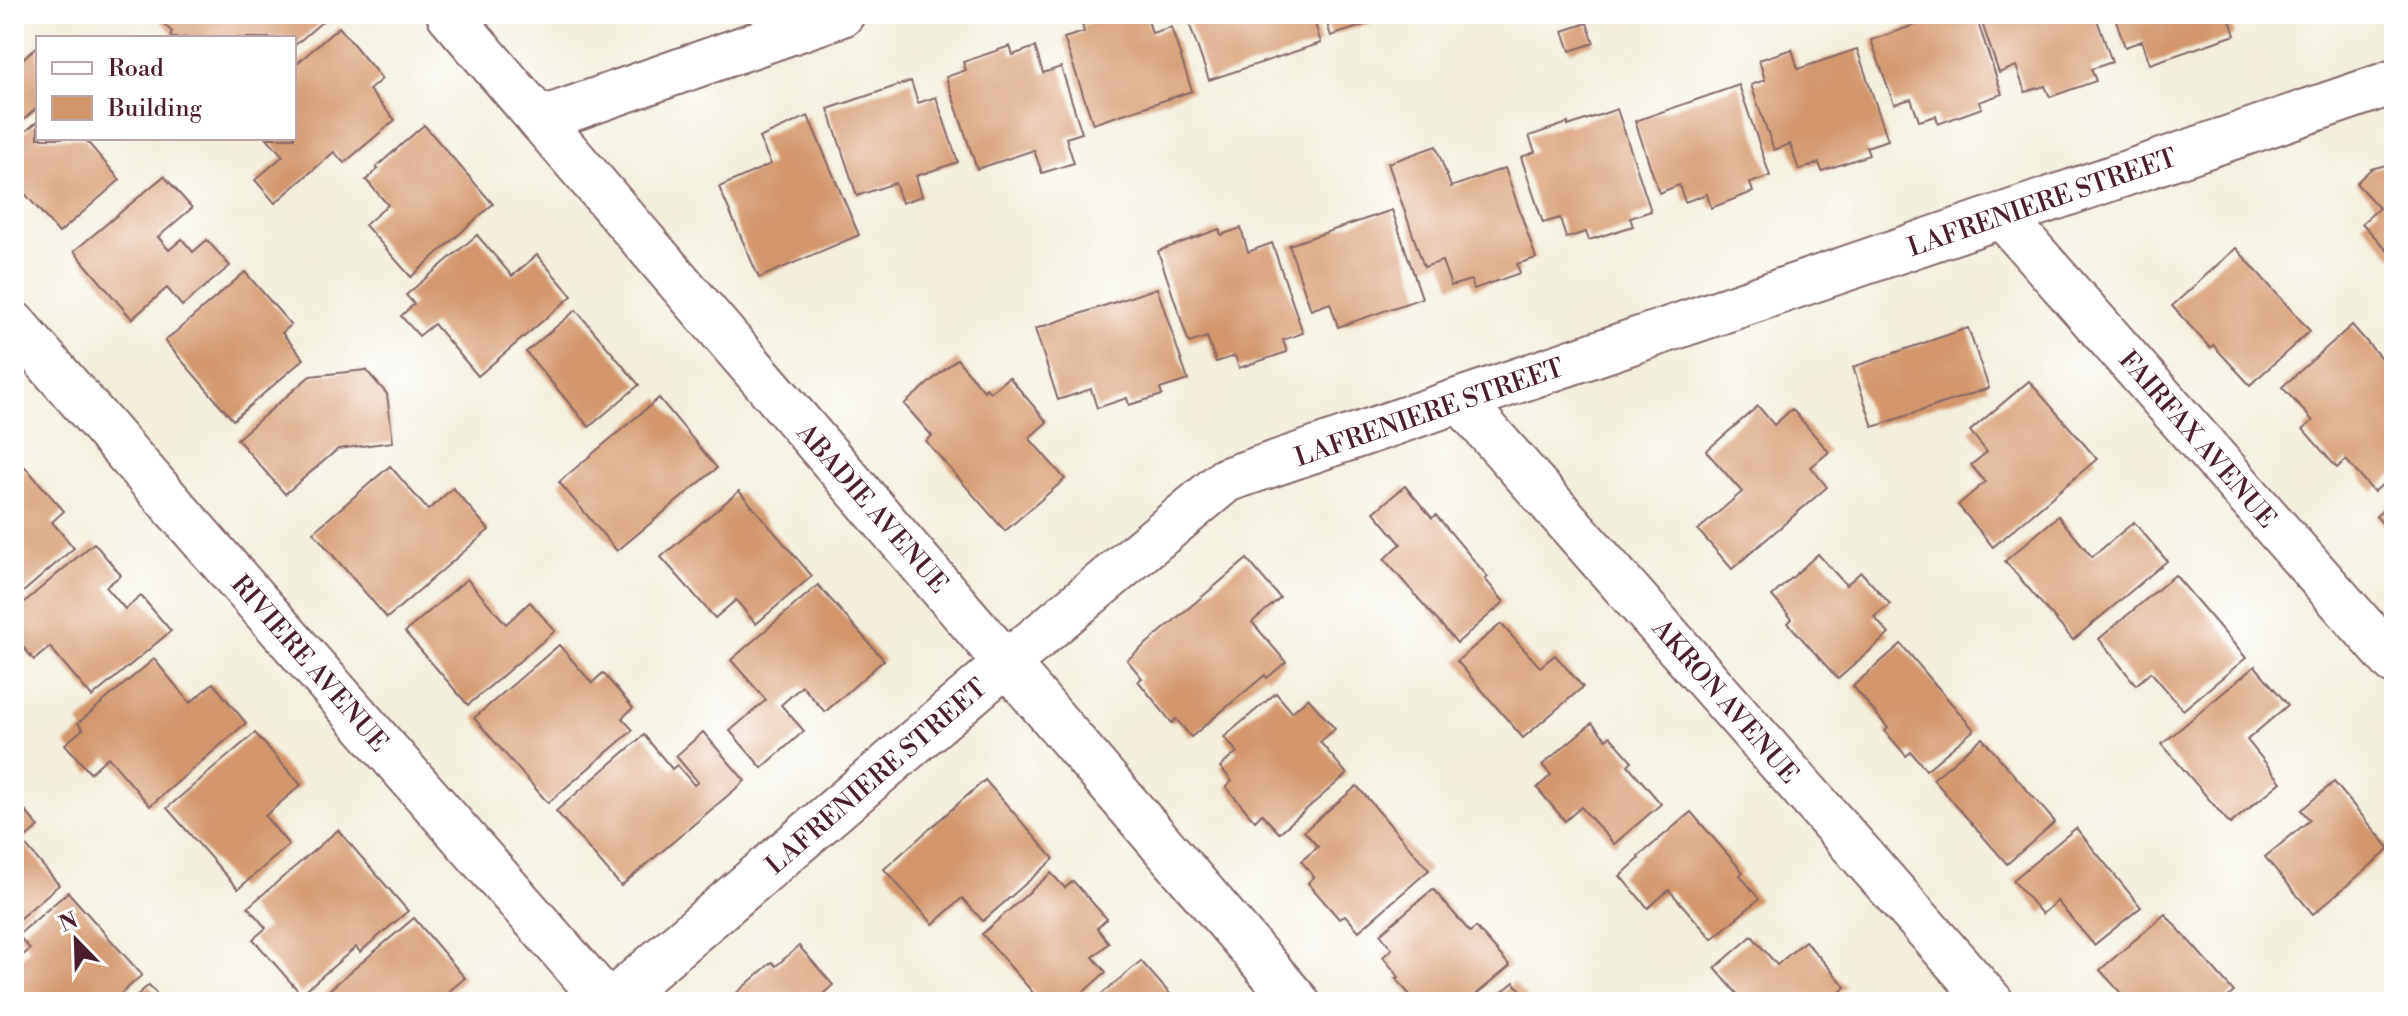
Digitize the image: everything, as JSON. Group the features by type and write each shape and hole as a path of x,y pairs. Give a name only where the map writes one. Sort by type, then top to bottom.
{"street":[{"name":"ABADIE AVENUE","path":"449,14 1297,1002"},
{"path":"540,120 842,14"},
{"name":"LAFRENIERE STREET","path":"609,1002 1226,480 2394,82"},
{"name":"FAIRFAX AVENUE","path":"2002,216 2394,662"},
{"name":"RIVIERE AVENUE","path":"14,324 609,1002"},
{"name":"AKRON AVENUE","path":"1461,401 1991,1002"}],"building":[{"path":"167,14 331,14 296,44 296,36 171,36 172,32 160,20"},
{"path":"1115,14 1125,14 1127,19 1146,14 1152,33 1171,27 1192,91 1093,124 1064,38 1084,32 1082,25"},
{"path":"1186,14 1312,14 1321,43 1209,80"},
{"path":"1324,14 1395,14 1395,15 1331,36"},
{"path":"1947,14 1975,14 2002,94 1979,102 1982,108 1938,124 1936,116 1919,121 1911,99 1894,104 1871,40"},
{"path":"1979,14 2095,14 2112,62 2091,69 2096,81 2050,97 2045,86 2025,92 2016,66 1999,73"},
{"path":"2114,14 2228,14 2235,35 2150,64 2142,41 2125,47"},
{"path":"1587,23 1594,43 1570,51 1563,31"},
{"path":"339,27 382,79 369,90 395,120 344,163 334,152 275,203 255,180 283,156 269,140 296,140 296,64"},
{"path":"1010,46 1013,55 1035,47 1043,73 1061,67 1082,133 1066,138 1074,163 1042,173 1034,150 977,169 946,77 966,70 963,62"},
{"path":"36,48 36,109 14,128 14,59 18,63"},
{"path":"1792,49 1798,69 1857,49 1888,140 1866,147 1869,155 1822,171 1819,163 1799,170 1790,144 1774,150 1751,85 1765,80 1759,60"},
{"path":"911,81 918,103 936,97 958,162 916,176 922,196 902,203 895,183 857,196 828,109"},
{"path":"1739,85 1770,176 1750,183 1753,192 1711,208 1707,194 1685,202 1679,185 1659,193 1635,121"},
{"path":"1617,109 1651,211 1630,218 1633,226 1589,240 1586,232 1566,238 1560,218 1543,223 1521,157 1535,152 1529,136"},
{"path":"808,116 859,235 759,278 719,187 771,164 759,138"},
{"path":"36,123 36,140 86,140 120,180 59,233 14,181 14,141"},
{"path":"424,125 493,204 411,277 365,225 388,205 366,180 378,169 376,167"},
{"path":"1436,146 1451,187 1505,168 1536,258 1517,264 1520,273 1474,289 1471,280 1451,286 1442,261 1424,267 1388,163"},
{"path":"2394,163 2394,258 2362,223 2379,208 2356,183 2371,169"},
{"path":"164,176 192,208 158,237 169,250 182,239 193,252 207,240 230,266 182,306 167,288 132,319 74,251"},
{"path":"1392,210 1422,298 1338,327 1330,303 1311,310 1289,245"},
{"path":"1241,228 1248,252 1272,243 1303,333 1283,340 1287,352 1239,368 1235,356 1216,362 1207,337 1189,343 1158,251 1219,229 1221,235"},
{"path":"477,235 512,276 537,255 572,296 478,376 434,324 419,336 401,316 414,304 406,295"},
{"path":"2236,248 2310,331 2250,385 2213,345 2210,348 2172,306"},
{"path":"245,272 291,325 282,333 304,359 233,420 165,341"},
{"path":"1157,288 1188,380 1160,389 1162,395 1129,405 1127,398 1097,408 1091,389 1058,400 1035,329"},
{"path":"576,310 639,385 589,427 526,352"},
{"path":"2352,325 2394,373 2394,474 2374,492 2346,460 2337,468 2303,429 2313,421 2282,387"},
{"path":"1968,328 1989,388 1873,427 1853,367"},
{"path":"957,359 984,391 986,388 990,392 1009,377 1047,422 1029,438 1065,479 1005,531 926,441 932,436 904,404"},
{"path":"366,370 387,394 393,442 338,449 285,494 237,439 310,376"},
{"path":"2029,381 2097,459 1993,547 1958,505 1985,482 1971,465 1987,452 1970,431"},
{"path":"659,398 717,468 617,551 559,482"},
{"path":"1758,406 1774,425 1792,409 1829,452 1811,467 1827,487 1732,569 1698,530 1742,492 1706,451"},
{"path":"390,466 428,510 453,488 489,530 387,618 313,532"},
{"path":"25,467 64,511 52,522 74,548 14,600 14,477"},
{"path":"1405,486 1432,518 1436,515 1488,577 1485,579 1504,602 1457,643 1384,559 1401,544 1374,512"},
{"path":"739,491 812,576 756,624 736,600 715,618 661,557"},
{"path":"2394,501 2394,537 2376,516"},
{"path":"2058,516 2092,557 2134,522 2167,561 2073,640 2005,561"},
{"path":"94,543 121,575 106,587 125,609 141,596 171,631 92,697 50,647 34,660 14,636 14,622 21,616 15,610"},
{"path":"1818,554 1846,585 1861,572 1890,604 1874,617 1889,634 1838,679 1788,623 1792,619 1772,596"},
{"path":"1247,559 1280,598 1252,622 1286,662 1267,678 1265,675 1191,737 1176,719 1172,723 1138,681 1142,678 1127,660"},
{"path":"2175,575 2246,658 2183,710 2151,672 2136,685 2099,639"},
{"path":"467,579 506,624 530,602 555,631 468,705 405,632"},
{"path":"818,585 884,660 825,712 802,686 781,705 804,731 762,768 730,731 766,700 731,660"},
{"path":"1501,624 1540,667 1555,655 1583,687 1523,738 1457,661"},
{"path":"1901,644 1974,730 1926,770 1911,752 1906,756 1885,731 1888,728 1853,686"},
{"path":"559,645 592,683 603,673 633,708 622,718 633,730 548,803 474,718"},
{"path":"154,659 190,703 213,683 246,723 150,806 108,757 90,773 65,744 83,729 78,723"},
{"path":"2255,666 2288,705 2247,740 2281,782 2230,824 2162,744"},
{"path":"1276,693 1292,712 1308,698 1335,729 1320,742 1347,774 1279,833 1262,814 1255,821 1226,787 1232,781 1220,767 1237,752 1224,737"},
{"path":"1592,723 1606,739 1610,736 1632,761 1628,765 1661,804 1614,844 1581,807 1565,821 1537,788 1551,775 1542,765"},
{"path":"703,732 745,781 621,886 556,811 644,735 672,769 677,765 694,785 698,782 676,756"},
{"path":"255,733 301,785 265,816 289,845 238,889 167,808"},
{"path":"1982,738 2055,822 2007,864 1933,779"},
{"path":"985,780 1054,859 983,921 962,898 933,924 884,869"},
{"path":"2334,782 2390,849 2313,914 2265,857 2310,820 2301,810"},
{"path":"1357,786 1429,870 1359,931 1345,915 1339,919 1308,883 1314,877 1301,861 1318,847 1304,831"},
{"path":"14,798 39,827 22,841 59,885 14,923"},
{"path":"1691,812 1743,872 1740,875 1759,899 1712,939 1669,890 1648,908 1620,876"},
{"path":"2076,828 2141,907 2094,945 2057,901 2042,914 2013,880"},
{"path":"338,830 408,911 360,952 356,947 301,994 253,939 266,928 248,907"},
{"path":"1051,873 1065,888 1073,881 1107,919 1097,928 1109,943 1093,957 1106,972 1072,1002 1041,1002 982,934"},
{"path":"1433,889 1470,932 1476,927 1510,966 1467,1002 1416,1002 1396,979 1399,977 1383,957 1392,949 1380,934"},
{"path":"68,892 142,975 112,1002 22,1002 14,993 22,983 14,974 14,963 30,949 18,935"},
{"path":"2165,914 2234,992 2222,1002 2173,1002 2167,995 2160,1002 2129,1002 2100,970"},
{"path":"414,918 465,978 436,1002 315,1002"},
{"path":"1752,936 1777,965 1805,941 1846,987 1828,1002 1732,1002 1739,996 1715,968"},
{"path":"799,946 833,985 814,1002 726,1002 772,962 776,966"},
{"path":"1141,961 1177,1002 1092,1002"},
{"path":"1514,982 1531,1002 1490,1002"},
{"path":"149,985 164,1002 129,1002"}]}
